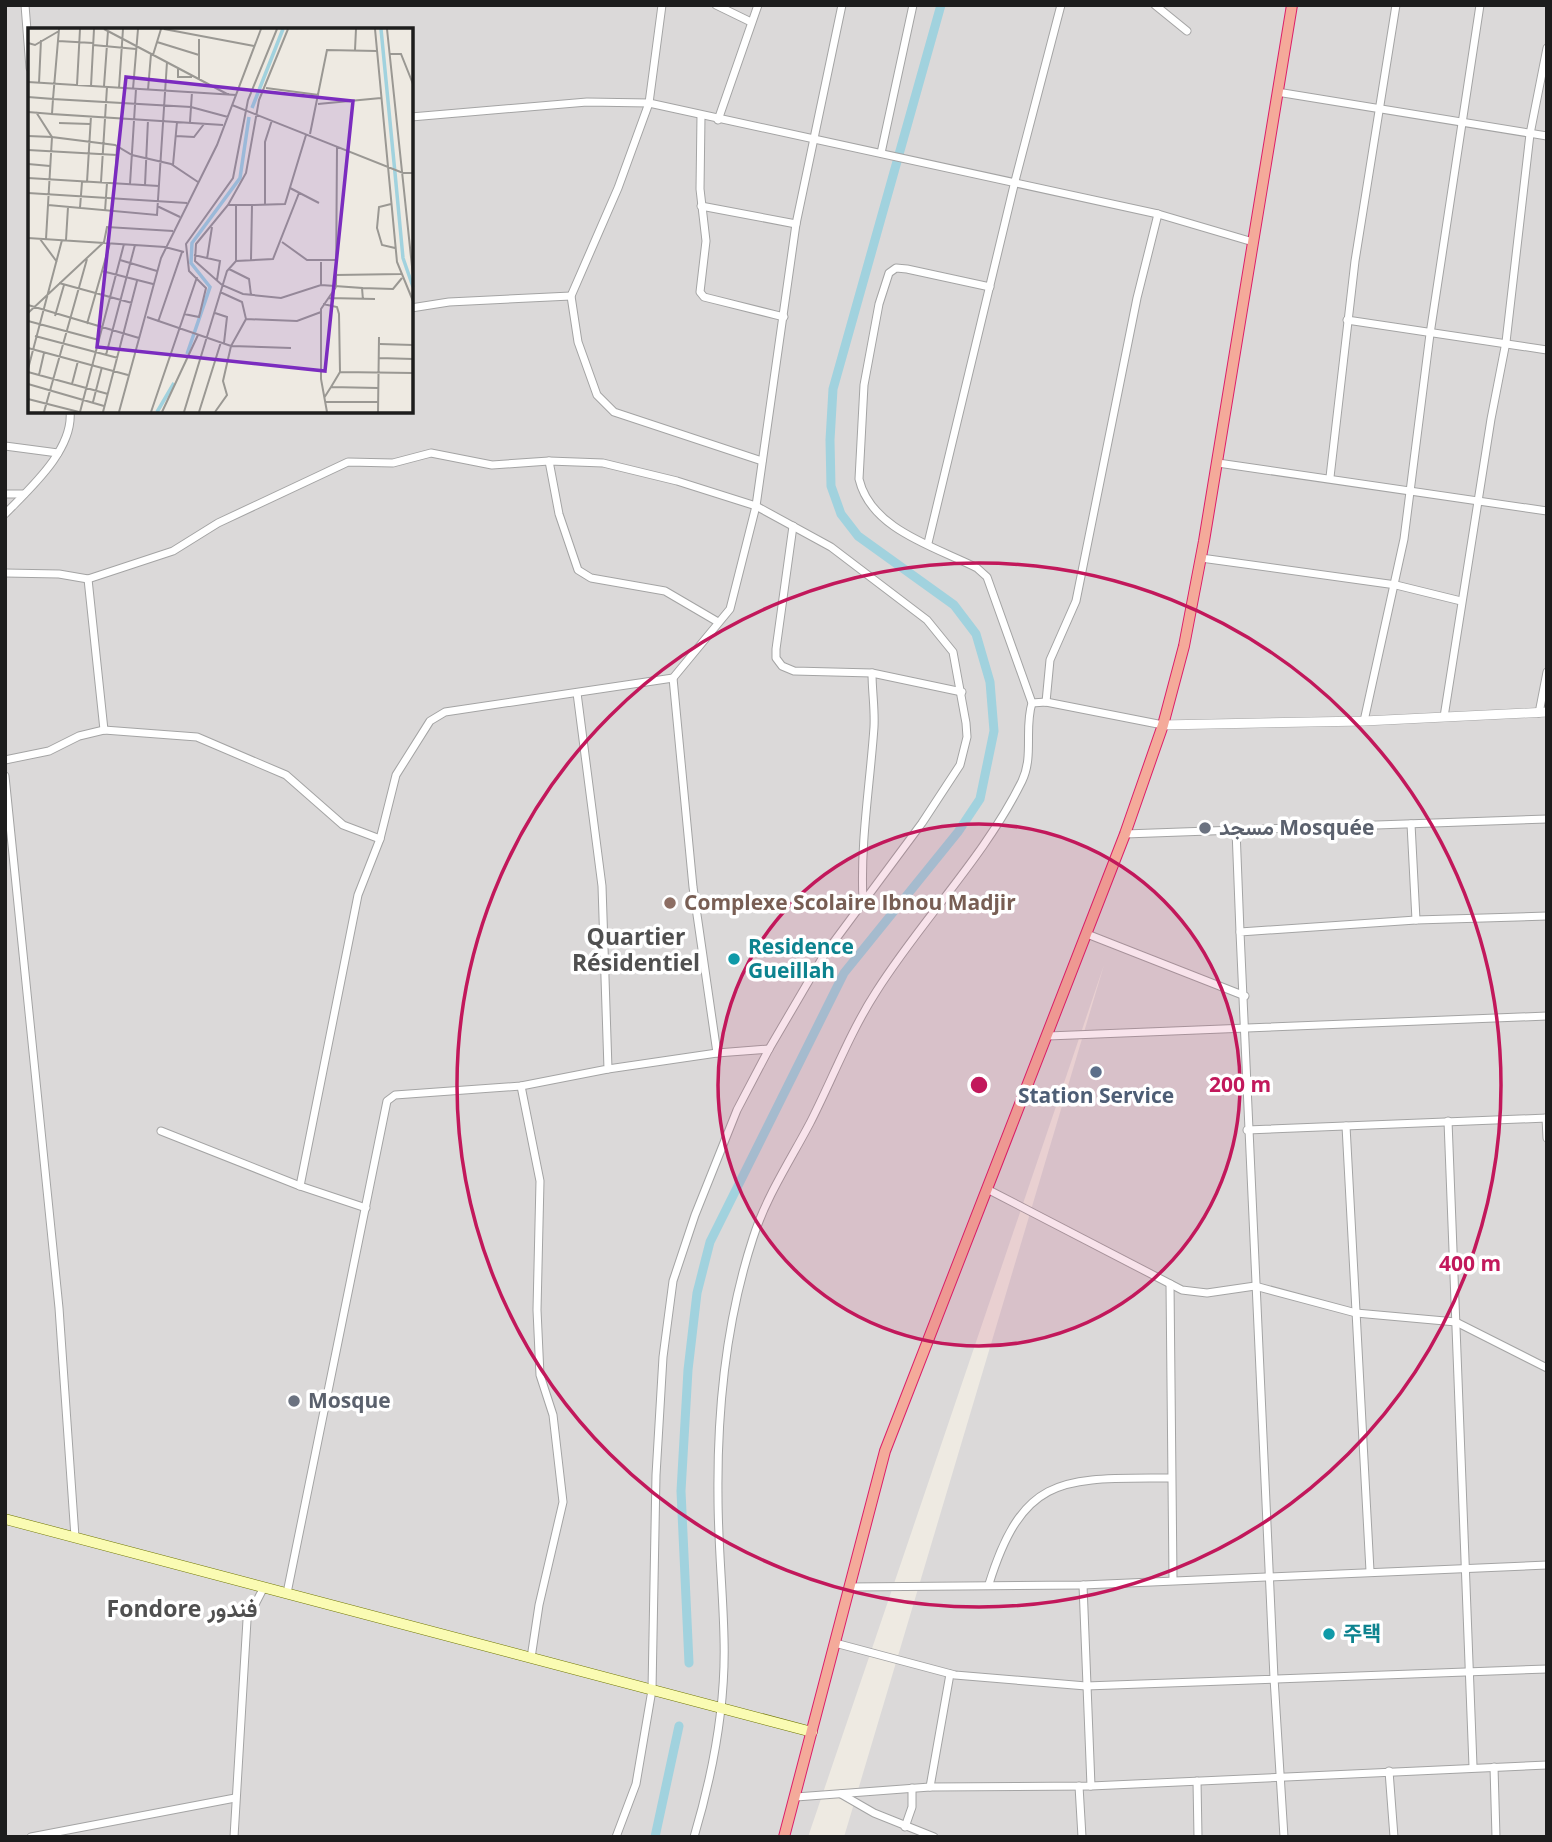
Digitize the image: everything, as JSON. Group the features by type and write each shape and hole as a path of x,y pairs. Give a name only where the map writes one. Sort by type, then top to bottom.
{"highway":[{"path":"784,1837 885,1451 1048,1036 1125,834 1163,725 1184,646 1201,558 1292,5"}],"main road":[{"path":"5,1518 812,1732"}],"street":[{"path":"25,5 28,43"},
{"path":"662,5 649,103 618,188 571,296 578,342 597,395 606,407 626,418 762,461"},
{"path":"716,5 751,22"},
{"path":"718,120 758,5"},
{"path":"300,1186 358,895 380,839 396,775 430,721 445,712 673,678 730,609 756,506 796,225 842,5"},
{"path":"881,153 913,5"},
{"path":"928,543 1014,181 1061,5"},
{"path":"1155,5 1187,31"},
{"path":"1330,477 1347,320 1396,5"},
{"path":"1364,721 1396,585 1430,334 1480,5"},
{"path":"1444,717 1461,601 1506,342 1530,134 1547,48"},
{"path":"1277,92 1547,136"},
{"path":"413,117 587,102 649,103 1158,214 1253,242"},
{"path":"701,116 701,206 706,241 700,292 704,297 784,317"},
{"path":"701,206 796,225"},
{"path":"1046,702 1050,660 1076,601 1137,298 1158,214"},
{"path":"694,1837 711,1772 720,1708 724,1640 718,1495 720,1405 733,1313 753,1238 767,1201 877,991 986,844 1024,778 1032,703 984,572 889,524 862,489 859,479 864,385 885,281 896,268 990,287"},
{"path":"413,308 449,302 571,296"},
{"path":"1347,320 1547,350"},
{"path":"5,514 58,453 70,422 70,413"},
{"path":"5,446 58,453"},
{"path":"5,573 59,574 88,579 173,551 218,523 348,462 393,463 431,453 492,465 550,461 603,463 756,506 831,547 927,620 953,652 962,692 967,737 956,773 824,955 769,1049 737,1110 695,1215 673,1281 663,1357 656,1475 652,1690 636,1784 616,1837"},
{"path":"550,461 559,514 578,570 591,578 665,591 718,622"},
{"path":"1218,463 1330,477 1547,511"},
{"path":"5,494 24,494"},
{"path":"793,526 776,659 782,666 794,671 872,673 962,692"},
{"path":"1201,558 1396,585 1461,601"},
{"path":"88,579 104,730"},
{"path":"1032,703 1046,702 1163,725 1364,721 1543,713 1547,672"},
{"path":"863,901 861,858 867,823 874,722 872,673"},
{"path":"673,678 693,887 717,1053"},
{"path":"577,694 603,898 608,1069"},
{"path":"5,760 49,751 79,736 104,730 197,737 286,775 342,825 380,839"},
{"path":"5,776 59,1308 75,1537"},
{"path":"1125,834 1547,819"},
{"path":"1411,824 1416,920"},
{"path":"1236,830 1245,996 1247,1130 1284,1837"},
{"path":"1240,932 1416,920 1547,916"},
{"path":"1087,934 1245,996"},
{"path":"1048,1036 1547,1016"},
{"path":"288,1593 387,1101 391,1097 521,1086 608,1069 717,1053 769,1049"},
{"path":"521,1086 540,1181 537,1310 540,1376 553,1415 563,1502 539,1605 531,1658"},
{"path":"1247,1130 1546,1118 1547,1138"},
{"path":"1448,1121 1473,1766"},
{"path":"1346,1126 1370,1572"},
{"path":"161,1131 300,1186 366,1208"},
{"path":"987,1189 1170,1284 1195,1293 1255,1286 1356,1313 1455,1322 1547,1368"},
{"path":"1170,1284 1172,1579"},
{"path":"989,1584 1003,1544 1023,1512 1049,1489 1085,1480 1171,1478"},
{"path":"849,1587 1083,1585 1172,1579 1547,1565"},
{"path":"1083,1585 1091,1786"},
{"path":"234,1837 247,1620 264,1587"},
{"path":"835,1643 950,1674 1022,1683 1086,1686 1547,1669"},
{"path":"930,1787 950,1674"},
{"path":"796,1797 930,1787 1091,1786 1473,1766 1547,1765"},
{"path":"1494,1767 1496,1837"},
{"path":"1389,1771 1394,1837"},
{"path":"1197,1781 1198,1837"},
{"path":"1079,1786 1082,1837"},
{"path":"905,1827 912,1807 912,1788"},
{"path":"841,1794 905,1827 934,1837"},
{"path":"31,1837 235,1798"}],"shaded area":[{"path":"5,5 1547,5 1547,1837 844,1837 1104,965 808,1837 5,1837"}],"waterway":[{"path":"689,1663 681,1491 688,1370 697,1293 710,1242 844,973 958,832 980,799 994,731 990,682 976,634 954,605 858,536 841,514 831,486 833,389 941,5"},
{"path":"655,1837 679,1726"}],"place":[{"name":"مسجد Mosquée","path":"1205,828"},
{"name":"Complexe Scolaire Ibnou Madjir","path":"670,903"},
{"name":"Residence Gueillah","path":"734,959"},
{"name":"Station Service","path":"1096,1072"},
{"name":"Mosque","path":"294,1401"},
{"name":"주택","path":"1329,1634"}],"district":[{"name":"Quartier Résidentiel","path":"636,950"},
{"name":"Fondore فندور","path":"182,1609"}]}
